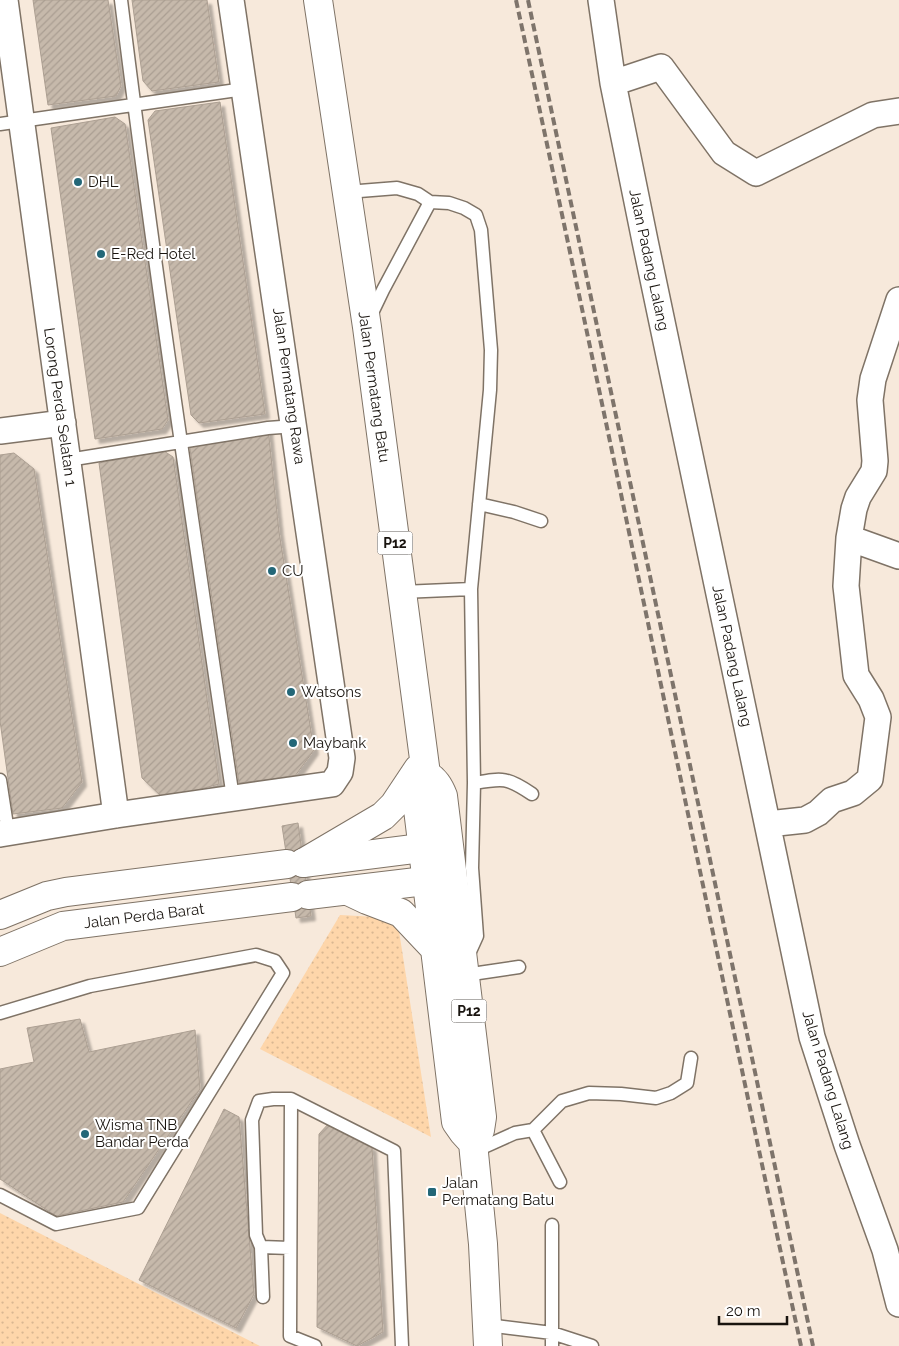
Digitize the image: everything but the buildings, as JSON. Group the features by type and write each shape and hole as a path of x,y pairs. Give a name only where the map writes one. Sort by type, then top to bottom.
{"main road":[{"name":"Jalan Permatang Batu","path":"318,0 366,327 425,766 417,801 456,1122 474,1147"},
{"name":"P12","path":"425,766 439,786 443,796 449,845 463,873 464,969 482,1117 474,1147 488,1336"},
{"path":"295,864 382,816 425,766"},
{"path":"0,915 47,896 66,892 449,845"},
{"name":"Jalan Perda Barat","path":"0,952 63,926 426,881 463,873"},
{"path":"348,891 401,913 434,948"}],"street":[{"name":"Lorong Perda Selatan 1","path":"5,0 11,123 63,423 116,815"},
{"name":"Jalan Permatang Rawa","path":"231,0 295,426 342,758 340,772 332,784 233,798"},
{"name":"Jalan Padang Lalang","path":"601,0 613,83 725,628 812,1037 847,1145 885,1250 899,1304"},
{"path":"613,83 661,67 724,153 756,173 873,115 899,111"},
{"path":"768,824 805,820 818,813 832,800 853,793 870,779 878,717 871,700 856,674 846,586 854,509 858,497 874,472 875,461 871,419 873,379 899,300"},
{"path":"0,431 63,423"},
{"path":"850,538 899,556"},
{"path":"4,833 233,798"}],"lane":[{"path":"122,0 134,106 233,798"},
{"path":"11,123 244,90"},
{"path":"346,192 397,188 418,194 430,202 449,203 464,208 476,216 481,230 491,350 490,390 471,589 474,783 463,873"},
{"path":"366,327 376,303 430,202"},
{"path":"68,460 268,428 295,426"},
{"path":"479,504 514,512 541,521"},
{"path":"402,592 471,589"},
{"path":"474,783 498,779 515,782 532,794"},
{"path":"0,780 4,833"},
{"path":"0,1013 90,986 256,955 275,961 283,974 138,1208 56,1224 0,1195"},
{"path":"464,969 519,967"},
{"path":"474,1147 515,1133 533,1130 562,1101 588,1093 656,1098 671,1093 687,1083 691,1058"},
{"path":"291,1099 290,1336 315,1346"},
{"path":"263,1297 261,1246 256,1235 252,1120 259,1101 291,1099 394,1151 402,1346"},
{"path":"533,1130 560,1182"},
{"path":"552,1224 552,1339"},
{"path":"261,1246 290,1248"},
{"path":"488,1336 552,1339 592,1346"}],"shaded area":[{"path":"340,915 397,918 431,1137 260,1049"},
{"path":"0,1213 260,1346 0,1346"}],"railway":[{"path":"516,0 801,1346"},
{"path":"528,0 813,1346"}],"place":[{"name":"DHL","path":"78,182"},
{"name":"E-Red Hotel","path":"101,254"},
{"name":"CU","path":"272,571"},
{"name":"Watsons","path":"291,692"},
{"name":"Maybank","path":"293,743"},
{"name":"Wisma TNB Bandar Perda","path":"85,1134"},
{"name":"Jalan Permatang Batu","path":"432,1192"}]}
